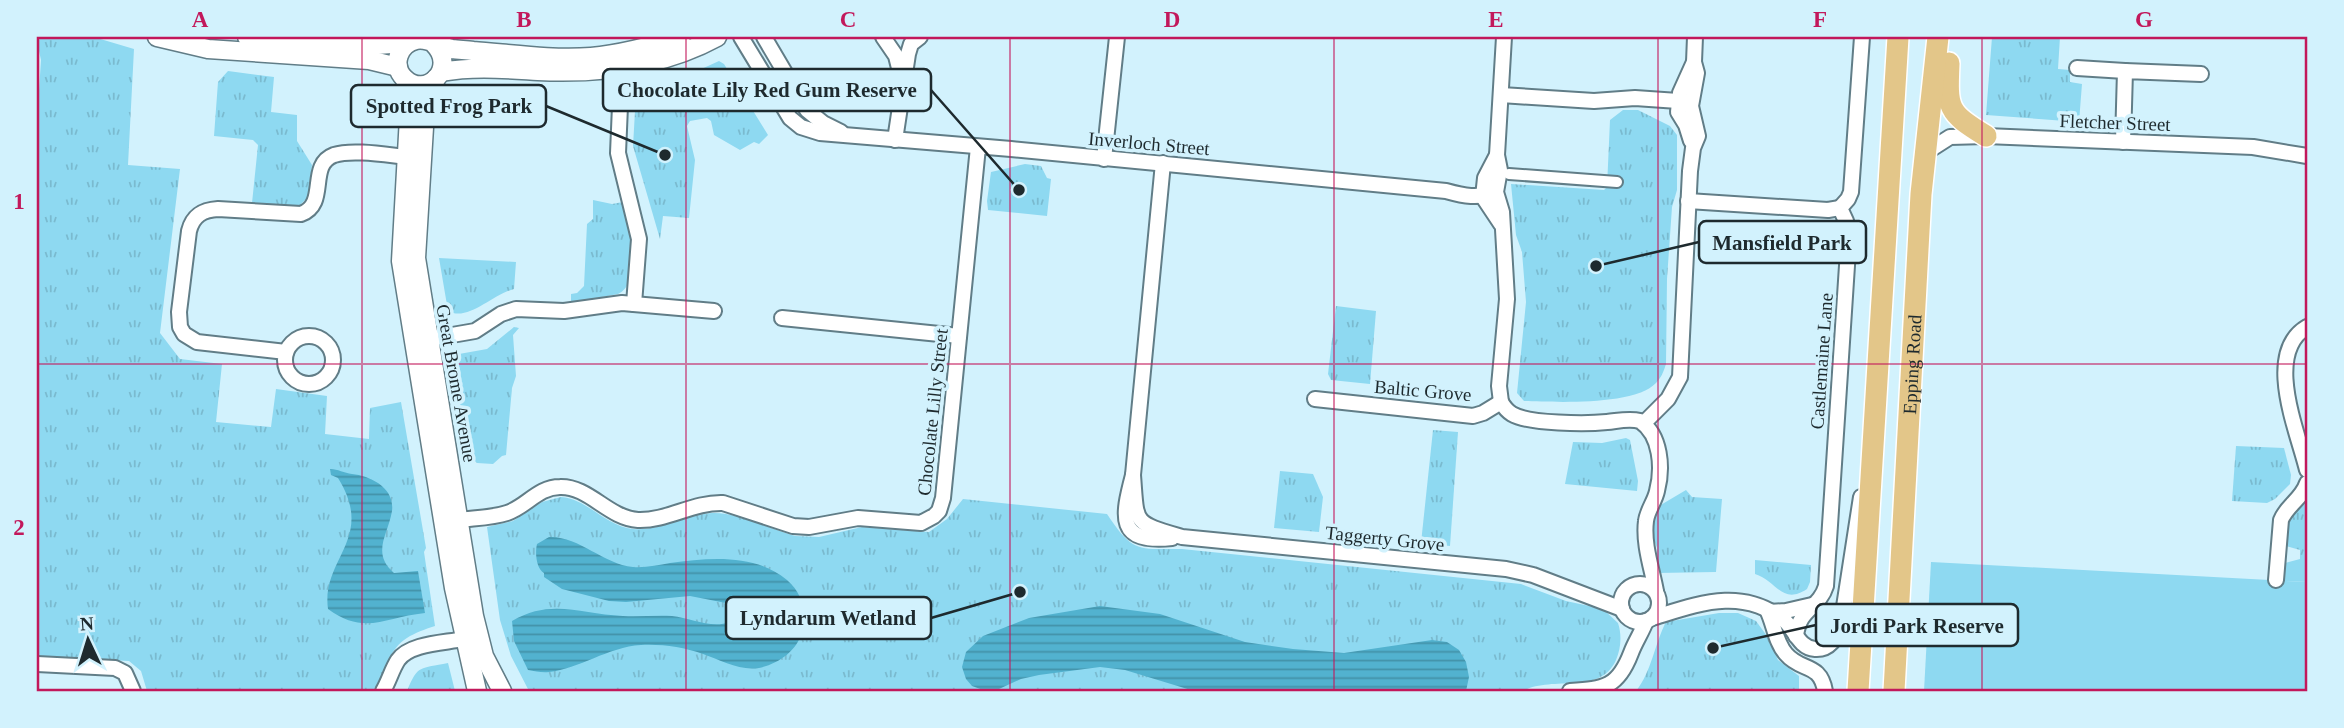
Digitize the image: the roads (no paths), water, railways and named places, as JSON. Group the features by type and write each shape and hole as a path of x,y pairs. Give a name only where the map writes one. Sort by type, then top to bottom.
{"main road":[{"name":"Epping Road","path":"1858,691 1898,37"},
{"name":"Epping Road","path":"1894,691 1911,352 1925,153 1938,37"},
{"path":"1950,37 1947,99 1953,112 1986,136"}],"street":[{"path":"247,37 376,46 421,40 451,49 616,61 671,57 717,37"},
{"path":"170,38 219,50 369,60 401,73 417,85 424,85 439,75 478,68 568,72 616,61 681,37"},
{"name":"Inverloch Street","path":"741,37 790,118 801,127 820,134 1163,163 1446,191 1487,192"},
{"name":"Inverloch Street","path":"764,37 807,110 824,123 849,136"},
{"path":"883,37 897,44 917,39"},
{"path":"883,37 896,56 902,88"},
{"path":"1104,159 1116,37"},
{"path":"1504,37 1497,155 1487,192 1502,212 1507,299 1499,386 1501,402 1514,416 1523,418 1591,423 1635,419 1644,423 1653,435 1660,465 1658,490 1646,520 1647,544 1659,608 1649,620 1626,668 1615,681 1601,688 1570,691"},
{"path":"1644,423 1668,399 1680,377 1693,148 1682,106 1694,62 1695,37"},
{"path":"1688,201 1828,210 1840,208 1851,192 1862,37"},
{"path":"895,140 902,88 917,39"},
{"path":"401,73 399,54 408,43"},
{"path":"434,44 442,56 439,75"},
{"path":"616,61 620,106 618,153 639,239 634,304"},
{"path":"2077,68 2201,74"},
{"path":"2123,142 2125,71"},
{"name":"Great Brome Avenue","path":"401,73 410,99 414,157"},
{"name":"Great Brome Avenue","path":"439,75 427,99 414,157 401,261 421,340 471,637 477,691"},
{"path":"1501,95 1594,101 1644,99 1682,106"},
{"name":"Fletcher Street","path":"1925,153 1950,137 1986,136 2253,147 2307,156"},
{"name":"Chocolate Lilly Street","path":"451,521 508,513 549,488 562,486 575,489 609,511 639,520 709,503 723,503 801,527 858,518 914,523 928,520 939,511 943,498 978,147"},
{"path":"286,352 197,342 184,334 178,312 189,230 193,220 205,211 218,209 301,214 313,208 321,168 329,158 346,153 414,157"},
{"name":"Taggerty Grove","path":"1163,163 1133,475 1124,511 1130,528 1145,539 1182,537 1506,569 1533,575 1624,612"},
{"path":"1509,174 1617,182"},
{"name":"Castlemaine Lane","path":"1796,636 1797,624 1820,599 1826,586 1849,235 1840,208"},
{"path":"421,340 475,331 501,314 516,309 564,311 615,303 714,312"},
{"path":"782,318 959,336"},
{"path":"2307,327 2294,337 2286,358 2285,370 2290,405 2307,470"},
{"name":"Baltic Grove","path":"1315,399 1473,416 1501,402"},
{"path":"1628,588 1641,583 1652,587 1657,594 1682,604 1732,599 1751,603 1786,622 1807,648 1818,650 1829,646 1841,626 1874,418"},
{"path":"2276,580 2281,520 2307,483"},
{"path":"1631,654 1621,598 1639,575 1647,544"},
{"name":"Taggerty Grove","path":"1581,593 1616,592 1628,588"},
{"path":"1624,612 1635,621 1649,620 1697,604"},
{"path":"1768,611 1786,611 1812,605"},
{"path":"1768,611 1784,652 1792,660 1814,669 1821,676 1825,691"},
{"path":"383,691 404,654 419,648 471,637"},
{"name":"Great Brome Avenue","path":"471,637 502,691"},
{"path":"37,664 115,668 125,673 133,691"}],"place":[{"name":"Spotted Frog Park","path":"665,155"},
{"name":"Chocolate Lily Red Gum Reserve","path":"1019,190"},
{"name":"Mansfield Park","path":"1596,266"},
{"name":"Lyndarum Wetland","path":"1020,592"},
{"name":"Jordi Park Reserve","path":"1713,648"}]}
